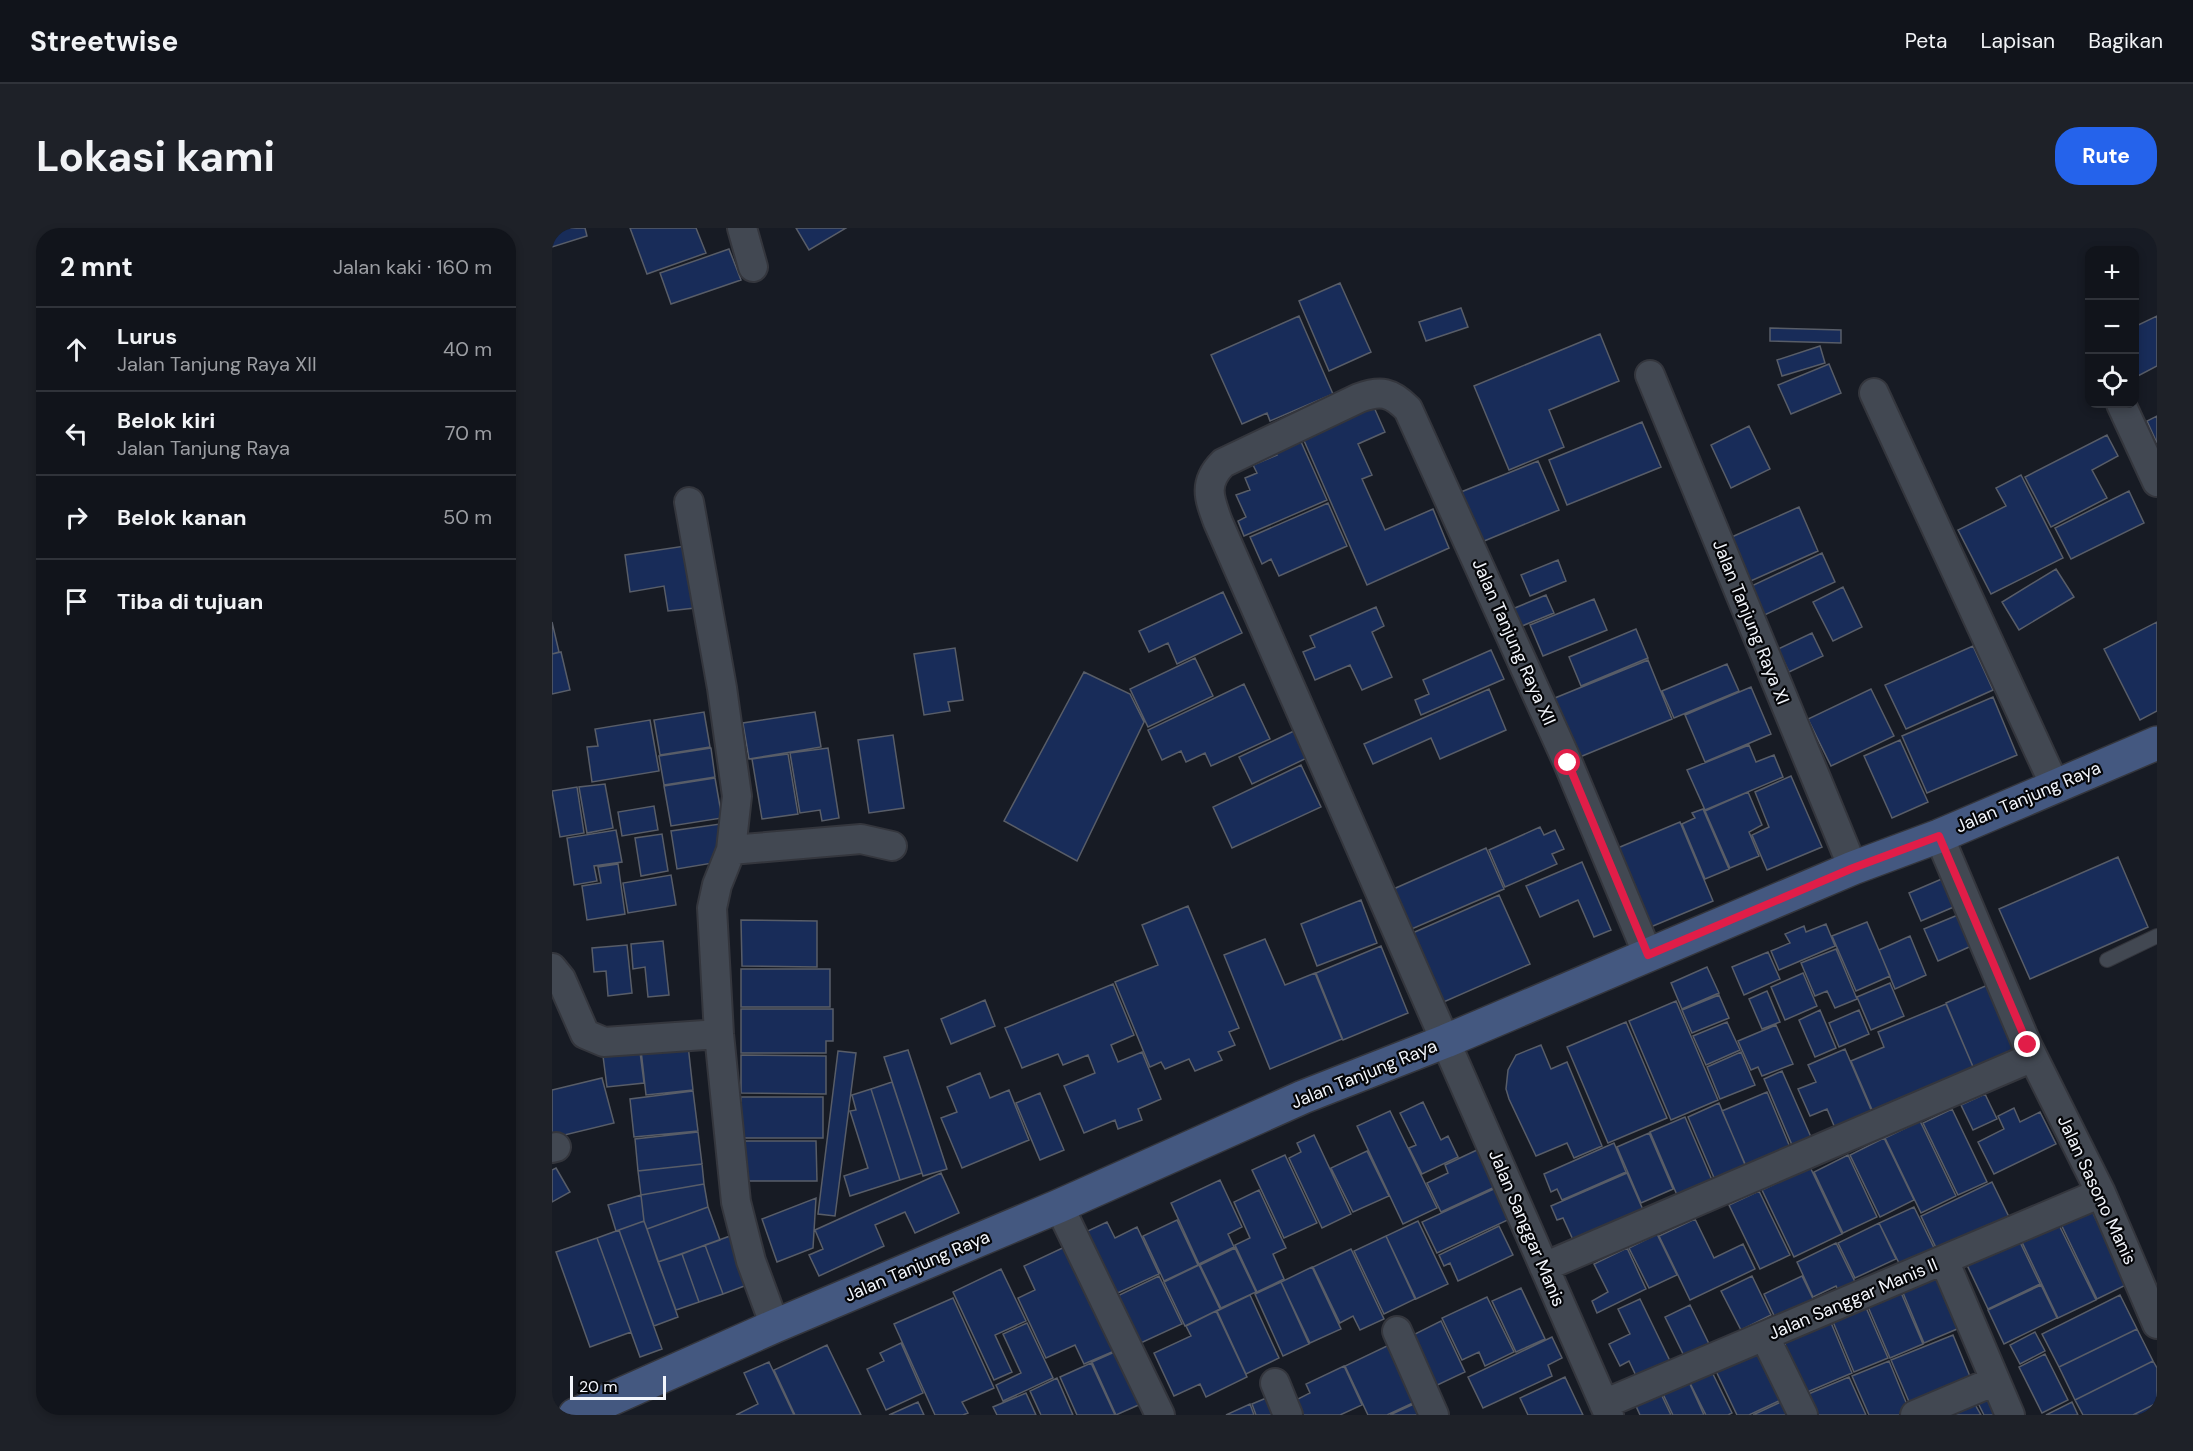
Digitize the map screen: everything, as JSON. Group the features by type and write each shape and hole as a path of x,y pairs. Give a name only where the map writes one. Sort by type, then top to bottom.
{"main road":[{"name":"Jalan Tanjung Raya","path":"575,1415 775,1326 1059,1206 1303,1097 1446,1041 1853,868 1939,836 2157,743"}],"street":[{"path":"742,228 753,267"},
{"name":"Jalan Tanjung Raya XI","path":"1650,375 1853,868"},
{"name":"Jalan Sanggar Manis","path":"1399,400 1389,394 1372,393 1224,463 1211,479 1209,488 1211,503 1606,1409"},
{"path":"1874,393 2055,786"},
{"name":"Jalan Tanjung Raya XII","path":"1399,400 1414,420 1564,753 1648,955"},
{"path":"2123,408 2157,482"},
{"path":"689,502 722,688 737,796 731,850 717,885 712,908 718,1034 736,1202 751,1261 775,1326"},
{"name":"Jalan Sasono Manis","path":"1939,836 2033,1057 2101,1193 2157,1324"},
{"path":"731,850 861,839 892,846"},
{"path":"552,968 561,979 581,1028 590,1037 604,1042 718,1034"},
{"path":"1544,1267 2033,1057"},
{"name":"Jalan Sanggar Manis II","path":"1606,1409 1765,1337 2101,1193"},
{"path":"1059,1206 1160,1415"},
{"path":"1944,1260 2010,1415"},
{"path":"1397,1331 1434,1415"},
{"path":"1765,1337 1803,1415"},
{"path":"1915,1415 1995,1381"},
{"path":"1275,1383 1288,1415"}],"lane":[{"path":"2107,960 2157,936"}],"building":[{"path":"552,228 585,228 587,236 552,247"},
{"path":"630,228 696,228 706,253 647,274"},
{"path":"796,228 846,228 809,250"},
{"path":"729,249 741,280 671,304 660,273"},
{"path":"1340,283 1371,352 1329,371 1299,301"},
{"path":"1461,308 1468,327 1426,341 1419,322"},
{"path":"1299,316 1333,394 1270,421 1267,413 1242,424 1211,355"},
{"path":"2157,316 2157,366 2139,375 2139,354 2139,325"},
{"path":"1770,328 1841,330 1841,343 1770,341"},
{"path":"1600,334 1619,381 1549,410 1564,447 1509,470 1474,386"},
{"path":"1820,346 1825,363 1782,376 1777,360"},
{"path":"1829,364 1841,393 1791,414 1778,385"},
{"path":"1373,405 1385,432 1358,444 1372,475 1362,479 1385,530 1433,509 1449,548 1367,585 1302,436"},
{"path":"2157,416 2157,443 2147,421"},
{"path":"1642,422 1661,467 1567,505 1549,460"},
{"path":"1749,426 1770,469 1731,488 1711,445"},
{"path":"1298,435 1327,500 1244,536 1238,521 1246,517 1236,495 1250,490 1245,478 1257,473 1253,465 1277,455 1273,446"},
{"path":"2107,435 2118,456 2092,470 2107,498 2051,527 2025,477"},
{"path":"1538,461 1559,510 1477,544 1456,494"},
{"path":"2021,475 2063,558 1991,594 1958,530 2006,506 1996,488"},
{"path":"2129,491 2144,523 2071,559 2055,528"},
{"path":"1328,503 1347,546 1279,576 1271,559 1262,564 1250,537"},
{"path":"1799,507 1818,551 1744,584 1725,540"},
{"path":"685,546 695,608 668,611 664,586 630,592 625,555"},
{"path":"1822,553 1835,582 1758,618 1745,589"},
{"path":"1558,560 1566,581 1530,596 1521,575"},
{"path":"2056,569 2074,597 2019,630 2002,602"},
{"path":"1843,587 1862,627 1833,641 1813,602"},
{"path":"1223,592 1242,633 1177,664 1168,643 1149,652 1139,631"},
{"path":"1546,595 1554,613 1517,628 1510,610"},
{"path":"1594,599 1607,630 1543,656 1530,625"},
{"path":"1376,607 1384,626 1372,632 1392,677 1362,690 1350,665 1315,680 1303,652 1315,647 1310,636"},
{"path":"552,622 559,652 552,654"},
{"path":"2157,622 2157,711 2140,720 2104,649"},
{"path":"1636,629 1648,658 1581,686 1569,657"},
{"path":"1812,633 1823,656 1789,672 1778,649"},
{"path":"1973,646 1993,690 1906,729 1885,685"},
{"path":"955,648 963,700 948,702 950,711 924,715 914,654"},
{"path":"1491,650 1504,679 1421,715 1415,700 1429,694 1423,680"},
{"path":"561,652 570,690 552,694 552,654"},
{"path":"1195,658 1213,696 1148,727 1130,689"},
{"path":"1648,660 1672,719 1575,759 1550,700"},
{"path":"1727,664 1739,691 1674,718 1662,691"},
{"path":"1084,672 1130,694 1144,722 1077,861 1004,821"},
{"path":"1244,684 1270,739 1211,766 1205,753 1186,762 1181,751 1162,760 1148,730"},
{"path":"1751,687 1771,734 1705,762 1685,715"},
{"path":"1489,689 1506,730 1440,759 1431,738 1373,764 1364,744"},
{"path":"1871,689 1894,736 1831,766 1808,719"},
{"path":"1993,697 2017,755 1927,793 1902,736"},
{"path":"704,712 710,747 660,755 654,720"},
{"path":"815,712 821,747 749,759 743,723"},
{"path":"650,720 659,771 592,782 587,747 598,746 595,729"},
{"path":"1296,730 1309,757 1252,784 1239,757"},
{"path":"893,735 904,808 869,813 858,740"},
{"path":"1900,740 1928,802 1892,818 1864,756"},
{"path":"1749,745 1756,762 1774,755 1783,777 1705,810 1687,770"},
{"path":"711,748 715,777 664,785 659,756"},
{"path":"828,748 839,818 822,821 820,810 800,813 790,753"},
{"path":"788,754 798,814 762,819 752,759"},
{"path":"1301,765 1321,807 1232,848 1213,807"},
{"path":"1791,776 1822,847 1767,870 1752,835 1769,827 1755,792"},
{"path":"715,778 722,818 671,826 664,786"},
{"path":"605,784 613,828 587,833 579,787"},
{"path":"577,787 584,833 560,837 552,791"},
{"path":"1748,792 1762,825 1749,832 1759,856 1730,868 1705,811"},
{"path":"654,806 658,830 622,836 618,812"},
{"path":"1703,809 1729,869 1705,879 1682,824 1695,818 1692,813"},
{"path":"1680,822 1713,901 1641,931 1608,852"},
{"path":"720,824 725,861 677,869 671,831"},
{"path":"1540,827 1544,835 1555,830 1564,849 1552,854 1557,864 1505,887 1489,850"},
{"path":"616,830 622,862 594,866 597,881 574,885 567,838"},
{"path":"662,834 668,871 641,876 635,838"},
{"path":"1486,848 1504,889 1407,931 1389,891"},
{"path":"2118,857 2148,927 2030,979 1999,909"},
{"path":"1582,862 1611,930 1594,937 1578,900 1540,917 1526,886"},
{"path":"618,864 625,914 587,920 582,886 601,883 598,867"},
{"path":"671,875 676,905 628,913 623,883"},
{"path":"1951,875 1963,903 1921,921 1909,893"},
{"path":"1499,895 1530,964 1439,1004 1408,935"},
{"path":"1361,900 1377,943 1317,966 1301,924"},
{"path":"1188,906 1239,1028 1229,1032 1235,1045 1218,1052 1222,1060 1195,1071 1189,1059 1165,1069 1161,1062 1150,1067 1115,982 1158,965 1142,925"},
{"path":"1965,912 1978,943 1938,961 1924,929"},
{"path":"741,920 817,921 817,967 742,966"},
{"path":"1867,922 1890,976 1856,991 1832,936"},
{"path":"1826,924 1835,946 1779,970 1771,951 1790,943 1785,934 1804,926 1806,932"},
{"path":"1910,936 1926,975 1895,989 1879,950"},
{"path":"1265,939 1285,985 1315,973 1342,1039 1270,1069 1224,955"},
{"path":"663,941 669,995 648,997 645,967 633,969 631,944"},
{"path":"627,945 632,993 608,996 606,971 594,972 592,948"},
{"path":"1381,946 1408,1013 1343,1040 1316,973"},
{"path":"1836,949 1857,999 1835,1008 1827,991 1815,996 1801,963"},
{"path":"1768,952 1780,979 1744,995 1732,967"},
{"path":"1707,967 1719,993 1682,1009 1671,983"},
{"path":"741,969 830,969 830,1007 741,1007"},
{"path":"1803,973 1817,1006 1785,1020 1771,987"},
{"path":"1997,981 2025,1047 1974,1069 1946,1003"},
{"path":"1890,983 1904,1016 1871,1030 1857,997"},
{"path":"1113,984 1134,1035 1111,1045 1118,1062 1142,1052 1161,1099 1138,1109 1142,1120 1118,1129 1115,1120 1084,1133 1064,1086 1095,1073 1088,1055 1063,1065 1058,1054 1022,1068 1005,1028"},
{"path":"1767,991 1780,1022 1762,1029 1749,999"},
{"path":"1719,995 1729,1018 1692,1033 1682,1010"},
{"path":"985,1000 995,1026 951,1044 941,1019"},
{"path":"1676,1001 1718,1100 1671,1120 1629,1021"},
{"path":"1946,1004 1974,1069 1873,1112 1851,1061 1884,1047 1878,1032"},
{"path":"741,1009 833,1009 833,1041 826,1041 826,1053 741,1053"},
{"path":"1820,1010 1836,1048 1815,1057 1799,1020"},
{"path":"1859,1010 1869,1034 1839,1047 1829,1023"},
{"path":"1626,1022 1667,1118 1608,1143 1567,1047"},
{"path":"1727,1022 1740,1050 1706,1065 1693,1036"},
{"path":"1776,1025 1793,1064 1762,1076 1758,1067 1751,1070 1738,1041"},
{"path":"688,1045 693,1090 646,1095 641,1050"},
{"path":"1541,1045 1551,1069 1567,1062 1602,1146 1574,1158 1567,1143 1536,1156 1506,1089 1508,1070 1516,1055"},
{"path":"1845,1049 1872,1112 1835,1128 1827,1109 1810,1116 1798,1089 1816,1082 1808,1065"},
{"path":"908,1050 947,1169 923,1176 884,1057"},
{"path":"838,1051 856,1053 835,1216 818,1214"},
{"path":"640,1052 644,1083 607,1087 603,1056"},
{"path":"1741,1052 1755,1085 1720,1099 1707,1067"},
{"path":"741,1055 826,1056 826,1094 741,1093"},
{"path":"1782,1071 1811,1137 1792,1145 1764,1079"},
{"path":"980,1073 990,1098 1009,1090 1029,1140 962,1168 941,1118 957,1112 947,1087"},
{"path":"602,1078 614,1123 552,1138 552,1090"},
{"path":"892,1082 922,1173 900,1180 871,1089"},
{"path":"871,1089 900,1180 850,1196 844,1176 868,1168 850,1111 856,1110 852,1095"},
{"path":"693,1091 698,1131 634,1137 630,1099"},
{"path":"1767,1092 1790,1147 1746,1166 1722,1111"},
{"path":"1040,1093 1064,1150 1040,1160 1016,1103"},
{"path":"1985,1094 1997,1119 1973,1130 1961,1105"},
{"path":"741,1097 823,1097 823,1138 741,1138"},
{"path":"1423,1102 1441,1140 1448,1136 1458,1157 1422,1174 1409,1148 1416,1145 1400,1113"},
{"path":"1719,1103 1746,1167 1715,1180 1688,1117"},
{"path":"2014,1108 2020,1122 2040,1112 2056,1144 1994,1174 1978,1142 2004,1129 1998,1116"},
{"path":"1952,1109 1987,1182 1958,1195 1923,1123"},
{"path":"1390,1111 1437,1208 1403,1224 1357,1126"},
{"path":"1685,1117 1712,1180 1677,1195 1650,1132"},
{"path":"1920,1121 1956,1196 1921,1213 1885,1138"},
{"path":"698,1132 702,1164 638,1171 635,1139"},
{"path":"1649,1133 1673,1189 1641,1203 1617,1147"},
{"path":"1314,1135 1351,1214 1322,1228 1289,1158 1301,1152 1297,1143"},
{"path":"1884,1138 1914,1200 1880,1217 1850,1155"},
{"path":"742,1141 816,1141 817,1181 743,1181"},
{"path":"1614,1143 1626,1172 1562,1200 1557,1189 1551,1192 1544,1174"},
{"path":"1479,1149 1497,1186 1441,1212 1427,1183 1448,1173 1445,1165"},
{"path":"1367,1151 1389,1196 1353,1212 1331,1168"},
{"path":"1285,1155 1317,1223 1284,1238 1252,1170"},
{"path":"1848,1155 1877,1217 1843,1233 1814,1172"},
{"path":"702,1164 704,1184 641,1195 638,1171"},
{"path":"1810,1167 1842,1234 1794,1257 1762,1190"},
{"path":"556,1168 570,1192 552,1202 552,1170"},
{"path":"941,1173 959,1213 915,1233 905,1212 875,1225 884,1246 819,1276 809,1255 823,1249 815,1230"},
{"path":"1627,1173 1644,1212 1574,1242 1563,1218 1557,1220 1551,1206"},
{"path":"1220,1180 1242,1227 1228,1234 1234,1247 1199,1264 1171,1203"},
{"path":"1992,1182 2010,1219 1939,1254 1921,1216"},
{"path":"704,1184 708,1207 647,1229 641,1195"},
{"path":"1498,1187 1512,1218 1437,1253 1422,1222"},
{"path":"1259,1190 1286,1248 1273,1254 1284,1279 1257,1292 1235,1245 1250,1238 1234,1202"},
{"path":"1759,1191 1790,1255 1760,1269 1729,1205"},
{"path":"641,1195 644,1221 616,1231 608,1205"},
{"path":"816,1198 813,1248 777,1262 762,1219"},
{"path":"2089,1205 2128,1284 2097,1299 2059,1220"},
{"path":"708,1207 720,1240 658,1262 647,1229"},
{"path":"1914,1207 1937,1254 1903,1271 1879,1223"},
{"path":"1695,1219 1714,1258 1743,1244 1755,1269 1690,1300 1659,1236"},
{"path":"1177,1220 1198,1265 1164,1281 1143,1236"},
{"path":"644,1221 678,1317 654,1326 619,1230"},
{"path":"1418,1221 1448,1284 1416,1299 1386,1236"},
{"path":"2057,1221 2096,1300 2058,1318 2020,1238"},
{"path":"1107,1222 1115,1238 1137,1227 1159,1274 1109,1297 1079,1235"},
{"path":"1879,1223 1896,1259 1855,1278 1838,1243"},
{"path":"1499,1226 1513,1255 1458,1281 1450,1263 1444,1266 1439,1255"},
{"path":"619,1230 662,1349 640,1357 597,1238"},
{"path":"1657,1234 1677,1275 1649,1288 1629,1248"},
{"path":"730,1236 747,1285 723,1294 705,1245"},
{"path":"1386,1236 1415,1299 1384,1314 1354,1251"},
{"path":"597,1238 631,1332 590,1347 556,1252"},
{"path":"2018,1238 2040,1284 1988,1309 1966,1263"},
{"path":"1836,1243 1858,1288 1841,1296 1836,1286 1813,1297 1797,1262"},
{"path":"1071,1244 1119,1349 1084,1364 1075,1345 1046,1358 1018,1298 1035,1290 1024,1266"},
{"path":"705,1245 723,1294 699,1302 682,1254"},
{"path":"1235,1248 1256,1292 1221,1308 1200,1265"},
{"path":"1627,1248 1646,1289 1597,1313 1592,1301 1608,1292 1594,1264"},
{"path":"1351,1249 1384,1319 1360,1330 1353,1316 1340,1323 1313,1267"},
{"path":"682,1254 699,1302 676,1310 658,1262"},
{"path":"1199,1265 1220,1309 1185,1326 1164,1282"},
{"path":"1312,1267 1341,1329 1310,1343 1281,1282"},
{"path":"1001,1269 1026,1321 995,1335 1012,1372 994,1380 953,1292"},
{"path":"1946,1270 1969,1324 1924,1343 1901,1288"},
{"path":"1159,1276 1182,1324 1132,1347 1109,1300"},
{"path":"1752,1276 1771,1315 1741,1330 1721,1291"},
{"path":"1802,1276 1816,1305 1778,1324 1764,1294"},
{"path":"1281,1282 1309,1344 1283,1356 1255,1294"},
{"path":"2041,1285 2057,1318 2004,1344 1988,1310"},
{"path":"1521,1288 1545,1339 1516,1352 1492,1301"},
{"path":"1899,1288 1923,1344 1890,1358 1866,1302"},
{"path":"1250,1295 1279,1358 1246,1374 1217,1311"},
{"path":"2120,1295 2137,1329 2059,1367 2042,1334"},
{"path":"1487,1297 1514,1352 1485,1366 1479,1352 1462,1360 1442,1318"},
{"path":"953,1298 994,1388 962,1402 968,1413 935,1415 894,1324"},
{"path":"1640,1299 1671,1363 1638,1380 1629,1361 1620,1366 1609,1344 1630,1334 1618,1309"},
{"path":"1864,1303 1888,1358 1854,1372 1831,1317"},
{"path":"1690,1305 1712,1350 1687,1362 1665,1317"},
{"path":"1216,1311 1247,1377 1206,1397 1200,1384 1174,1396 1154,1353 1191,1336 1186,1326"},
{"path":"1829,1318 1852,1373 1805,1393 1782,1337"},
{"path":"1441,1321 1465,1372 1431,1388 1407,1338"},
{"path":"1027,1323 1053,1378 1003,1401 996,1385 1021,1373 1003,1334"},
{"path":"2137,1329 2153,1361 2075,1400 2059,1367"},
{"path":"2035,1332 2045,1351 2020,1364 2010,1345"},
{"path":"1953,1335 1974,1386 1913,1411 1891,1360"},
{"path":"1552,1337 1562,1358 1548,1365 1552,1376 1483,1408 1468,1377"},
{"path":"901,1343 923,1393 886,1410 867,1369 884,1361 880,1353"},
{"path":"827,1345 861,1415 795,1415 774,1370"},
{"path":"1389,1345 1415,1402 1387,1415 1368,1415 1345,1366"},
{"path":"1119,1350 1143,1403 1116,1415 1092,1362"},
{"path":"1760,1350 1783,1399 1749,1415 1737,1415 1716,1371"},
{"path":"2045,1354 2068,1400 2042,1413 2019,1367"},
{"path":"1889,1361 1910,1412 1903,1415 1869,1415 1852,1376"},
{"path":"2153,1361 2157,1368 2157,1403 2133,1415 2083,1415 2075,1400"},
{"path":"769,1362 794,1415 736,1415 758,1404 744,1373"},
{"path":"1091,1363 1115,1415 1077,1415 1060,1377"},
{"path":"1344,1366 1362,1405 1340,1415 1295,1415 1290,1403 1310,1393 1306,1384"},
{"path":"1712,1372 1732,1413 1728,1415 1706,1415 1690,1383"},
{"path":"1565,1377 1583,1415 1528,1415 1520,1398"},
{"path":"1849,1377 1866,1415 1815,1415 1806,1395"},
{"path":"1057,1378 1073,1415 1041,1415 1030,1391"},
{"path":"1689,1382 1704,1415 1673,1415 1663,1394"},
{"path":"1026,1393 1036,1415 997,1415 993,1407"},
{"path":"1661,1394 1671,1415 1640,1415 1636,1406"},
{"path":"1995,1394 2005,1415 1984,1415 1978,1403"},
{"path":"1271,1396 1280,1415 1256,1415 1252,1404"},
{"path":"1972,1399 1981,1415 1947,1415"},
{"path":"1785,1400 1792,1415 1753,1415"},
{"path":"918,1402 924,1415 889,1415"},
{"path":"2072,1402 2078,1415 2046,1415"},
{"path":"1416,1403 1421,1415 1390,1415"},
{"path":"2157,1403 2157,1415 2133,1415"},
{"path":"1250,1404 1254,1415 1226,1415"}],"route":[{"path":"1568,763 1648,955 1853,868 1939,836 2028,1045"}]}
